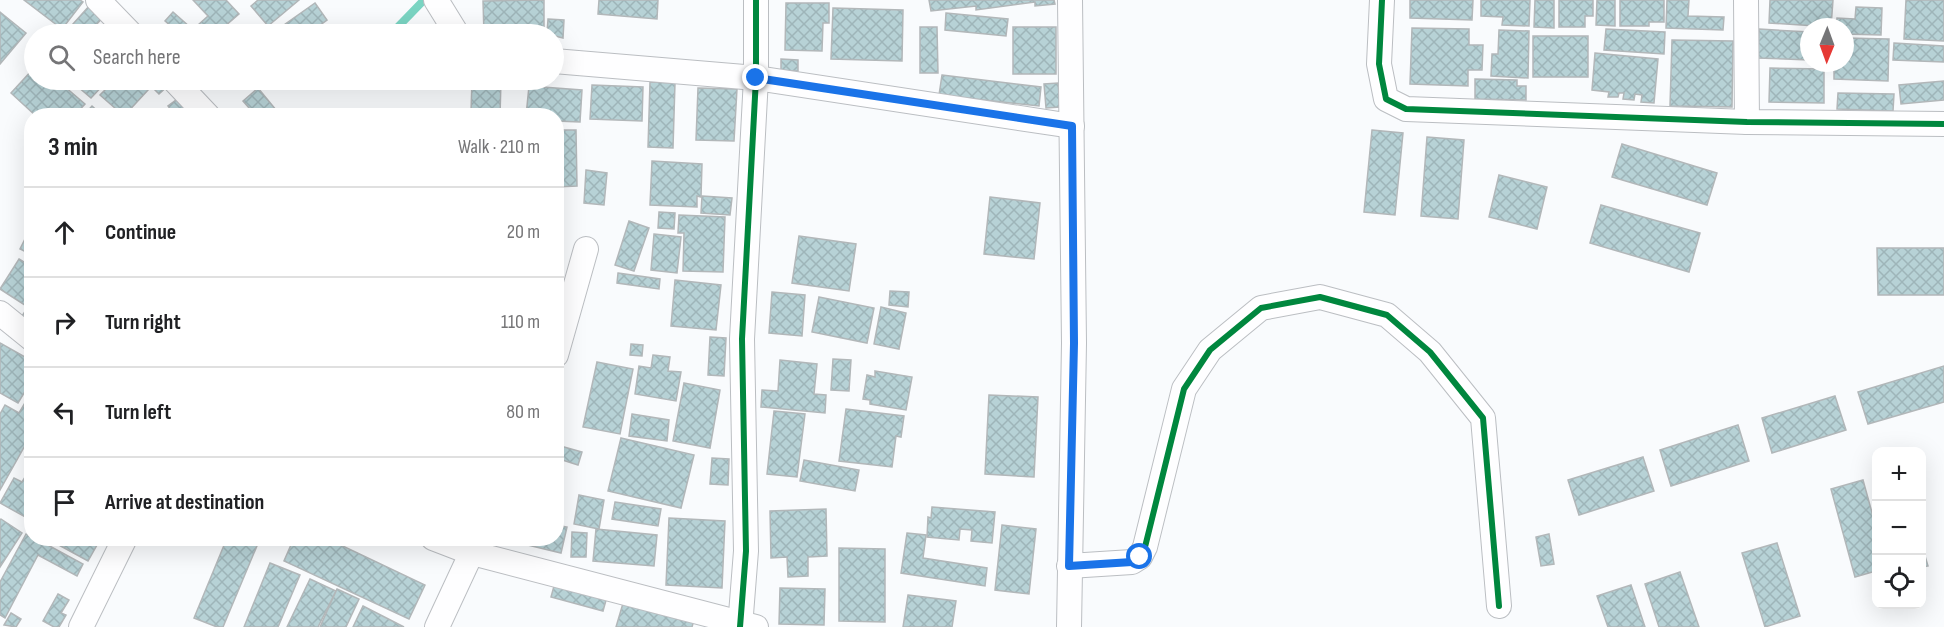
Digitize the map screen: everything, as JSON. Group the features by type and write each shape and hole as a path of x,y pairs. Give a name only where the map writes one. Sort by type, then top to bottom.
{"street":[{"path":"98,0 121,24"},
{"path":"437,627 475,546 746,626 742,339 756,78 756,0"},
{"path":"1069,627 1074,343 1070,0"},
{"path":"1382,0 1379,64 1386,99 1406,109 1747,122 1944,124"},
{"path":"1746,0 1747,122"},
{"path":"440,6 451,24"},
{"path":"564,63 756,78 1072,126"},
{"path":"183,90 200,108"},
{"path":"564,327 586,249"},
{"path":"1069,566 1132,562 1140,557 1148,536 1184,389 1210,350 1261,308 1320,297 1387,315 1430,352 1483,418 1499,606"},
{"path":"0,313 24,332"},
{"path":"81,627 121,546"}],"building":[{"path":"24,0 80,0 83,2 66,24 55,24"},
{"path":"193,0 226,0 239,14 228,24 199,24 208,16"},
{"path":"258,0 299,0 270,24 266,24 251,6"},
{"path":"544,0 544,24 484,24 483,1"},
{"path":"599,0 658,0 657,19 598,14"},
{"path":"929,0 1054,0 1055,4 1035,6 1035,2 976,10 976,6 931,11"},
{"path":"1410,0 1473,0 1472,20 1410,18"},
{"path":"1481,0 1530,0 1529,26 1502,25 1503,17 1481,16"},
{"path":"1535,0 1554,0 1554,28 1534,27"},
{"path":"1559,0 1593,0 1593,16 1585,16 1585,27 1559,27"},
{"path":"1597,0 1615,0 1615,26 1596,25"},
{"path":"1620,0 1664,0 1664,22 1649,22 1649,26 1620,26"},
{"path":"1667,0 1689,0 1688,16 1724,17 1723,30 1666,28"},
{"path":"1770,0 1833,0 1832,18 1800,18 1800,25 1769,23"},
{"path":"1906,0 1944,0 1944,41 1904,39"},
{"path":"315,3 327,20 322,24 285,24"},
{"path":"786,3 829,3 829,23 823,23 822,51 785,50"},
{"path":"90,5 104,16 97,24 73,24"},
{"path":"1856,7 1882,8 1881,35 1854,34"},
{"path":"833,8 903,10 902,61 831,59"},
{"path":"0,12 24,31 24,35 0,64"},
{"path":"173,12 187,24 168,24 165,21"},
{"path":"946,13 1008,19 1006,36 945,30"},
{"path":"548,19 564,20 564,24 548,24"},
{"path":"920,27 937,27 938,73 920,73"},
{"path":"1013,27 1056,27 1056,74 1013,74"},
{"path":"1412,28 1469,29 1469,45 1483,45 1482,70 1468,70 1468,86 1410,84"},
{"path":"1606,29 1665,32 1664,54 1604,50"},
{"path":"1759,29 1800,31 1800,60 1758,58"},
{"path":"1499,30 1529,31 1528,78 1491,76 1492,54 1498,54"},
{"path":"1533,36 1588,36 1588,77 1533,77"},
{"path":"1854,38 1889,39 1888,81 1834,79 1834,72 1854,72"},
{"path":"1672,40 1733,41 1732,107 1670,106"},
{"path":"1894,43 1944,46 1944,62 1893,60"},
{"path":"1595,53 1658,59 1654,103 1641,102 1642,95 1635,94 1634,100 1623,99 1624,93 1619,93 1618,97 1608,97 1609,92 1592,90"},
{"path":"781,59 798,60 798,71 781,71"},
{"path":"1770,68 1824,72 1824,103 1769,102"},
{"path":"942,75 1041,87 1039,106 939,95"},
{"path":"24,79 24,90 69,90 85,104 81,108 27,108 11,93"},
{"path":"1475,79 1517,80 1517,86 1526,86 1526,100 1475,99"},
{"path":"1944,81 1944,100 1901,104 1899,85"},
{"path":"650,82 675,83 673,148 648,147"},
{"path":"1058,83 1060,107 1046,108 1044,84"},
{"path":"592,85 643,87 642,121 590,119"},
{"path":"698,88 737,89 734,141 696,140"},
{"path":"82,90 99,90 91,98"},
{"path":"105,90 148,90 131,108 115,108 100,95"},
{"path":"256,90 260,90 274,108 249,108 243,101"},
{"path":"472,90 501,90 500,108 471,108"},
{"path":"529,90 582,90 580,122 564,121 564,108 527,108"},
{"path":"1838,93 1894,94 1893,111 1837,109"},
{"path":"180,97 188,108 169,108 168,106"},
{"path":"564,130 576,130 577,186 564,187"},
{"path":"1372,130 1403,133 1395,215 1364,212"},
{"path":"1427,137 1464,140 1458,219 1421,216"},
{"path":"1622,144 1717,173 1707,205 1612,177"},
{"path":"652,161 702,164 701,197 697,196 697,207 650,205"},
{"path":"586,170 607,173 604,205 584,203"},
{"path":"1499,175 1547,187 1537,229 1489,217"},
{"path":"702,196 732,198 730,215 701,213"},
{"path":"990,197 1040,203 1034,259 984,254"},
{"path":"1601,205 1700,233 1689,272 1590,243"},
{"path":"659,212 675,213 674,229 658,228"},
{"path":"679,215 725,217 723,272 683,271 684,233 678,233"},
{"path":"629,221 649,228 634,271 615,265"},
{"path":"654,234 681,237 677,273 651,270"},
{"path":"799,236 856,244 849,291 792,283"},
{"path":"1877,248 1944,248 1944,295 1878,295"},
{"path":"19,259 24,262 24,304 0,289"},
{"path":"618,273 660,279 659,289 617,283"},
{"path":"675,280 721,285 716,330 671,326"},
{"path":"890,291 909,292 908,307 889,305"},
{"path":"772,292 805,295 802,336 769,333"},
{"path":"819,297 874,308 867,343 812,332"},
{"path":"881,307 906,313 899,349 874,344"},
{"path":"710,337 726,338 724,376 708,375"},
{"path":"0,343 24,356 24,393 18,403 0,393"},
{"path":"631,344 643,345 642,356 630,355"},
{"path":"653,355 670,357 668,371 681,372 676,401 635,394 639,366 651,368"},
{"path":"833,359 851,360 849,391 831,390"},
{"path":"780,360 817,364 814,394 826,395 825,413 761,407 762,390 778,391"},
{"path":"597,362 633,369 620,434 583,427"},
{"path":"1944,366 1944,402 1868,424 1858,392"},
{"path":"875,371 912,377 906,410 870,404 870,400 863,399 867,375 875,377"},
{"path":"684,383 720,390 710,448 673,441"},
{"path":"989,395 1038,397 1034,477 985,474"},
{"path":"1835,396 1846,430 1772,453 1762,418"},
{"path":"5,405 19,413 24,405 24,447 0,490 0,414"},
{"path":"846,409 904,416 901,437 896,436 892,467 839,461"},
{"path":"774,411 805,414 797,477 767,474"},
{"path":"632,414 669,420 667,441 629,436"},
{"path":"1738,425 1749,461 1671,486 1660,450"},
{"path":"621,438 694,455 681,508 608,491"},
{"path":"564,447 582,452 578,465 564,461"},
{"path":"1643,457 1654,491 1579,515 1568,480"},
{"path":"712,458 729,459 728,485 710,484"},
{"path":"804,460 859,470 855,491 800,481"},
{"path":"14,478 22,482 24,479 24,516 0,503"},
{"path":"1863,480 1872,513 1872,572 1855,577 1831,489"},
{"path":"579,495 604,500 599,529 574,524"},
{"path":"615,502 661,509 658,526 612,519"},
{"path":"932,507 995,512 992,543 971,541 972,530 960,529 959,540 927,537 928,517 931,518"},
{"path":"826,509 827,556 808,557 808,576 788,577 787,557 771,558 770,511"},
{"path":"669,518 725,521 722,588 666,585"},
{"path":"0,520 22,533 0,567"},
{"path":"1002,525 1036,529 1029,594 995,590"},
{"path":"596,529 657,535 654,566 593,561"},
{"path":"572,532 587,533 586,557 571,557"},
{"path":"907,533 926,535 923,558 987,568 985,586 901,573"},
{"path":"1549,534 1554,564 1541,566 1536,537"},
{"path":"24,538 24,546 50,546 83,564 77,576 38,555 5,618 0,615 0,582"},
{"path":"1777,543 1800,616 1765,627 1742,553"},
{"path":"61,546 96,546 88,561"},
{"path":"224,546 257,546 223,627 194,618"},
{"path":"291,546 343,546 425,585 409,619 284,561"},
{"path":"532,546 563,546 561,553"},
{"path":"839,548 885,549 885,622 839,621"},
{"path":"270,563 300,575 278,627 244,627"},
{"path":"1680,572 1699,627 1659,627 1645,584"},
{"path":"310,579 336,591 318,627 287,627"},
{"path":"556,579 608,593 603,611 551,597"},
{"path":"1631,585 1645,627 1608,627 1597,596"},
{"path":"780,588 825,589 824,625 779,624"},
{"path":"337,589 359,599 346,627 320,627"},
{"path":"58,594 69,600 61,613 66,615 59,627 54,627 43,621"},
{"path":"908,595 956,601 952,627 903,627"},
{"path":"624,600 694,620 692,627 616,627"},
{"path":"363,606 404,627 353,627"},
{"path":"11,613 21,619 16,627 4,625"}],"waterway":[{"path":"401,24 424,0"}],"cycle path":[{"path":"740,627 746,551 742,339 756,78 756,0"},
{"path":"1382,0 1379,64 1386,99 1406,109 1747,122 1944,124"},
{"path":"1069,566 1132,562 1140,557 1145,547 1184,389 1210,350 1261,308 1320,297 1387,315 1430,352 1483,418 1499,606"}],"route":[{"path":"756,78 1072,126 1074,343 1069,566 1132,562 1140,557"}]}
